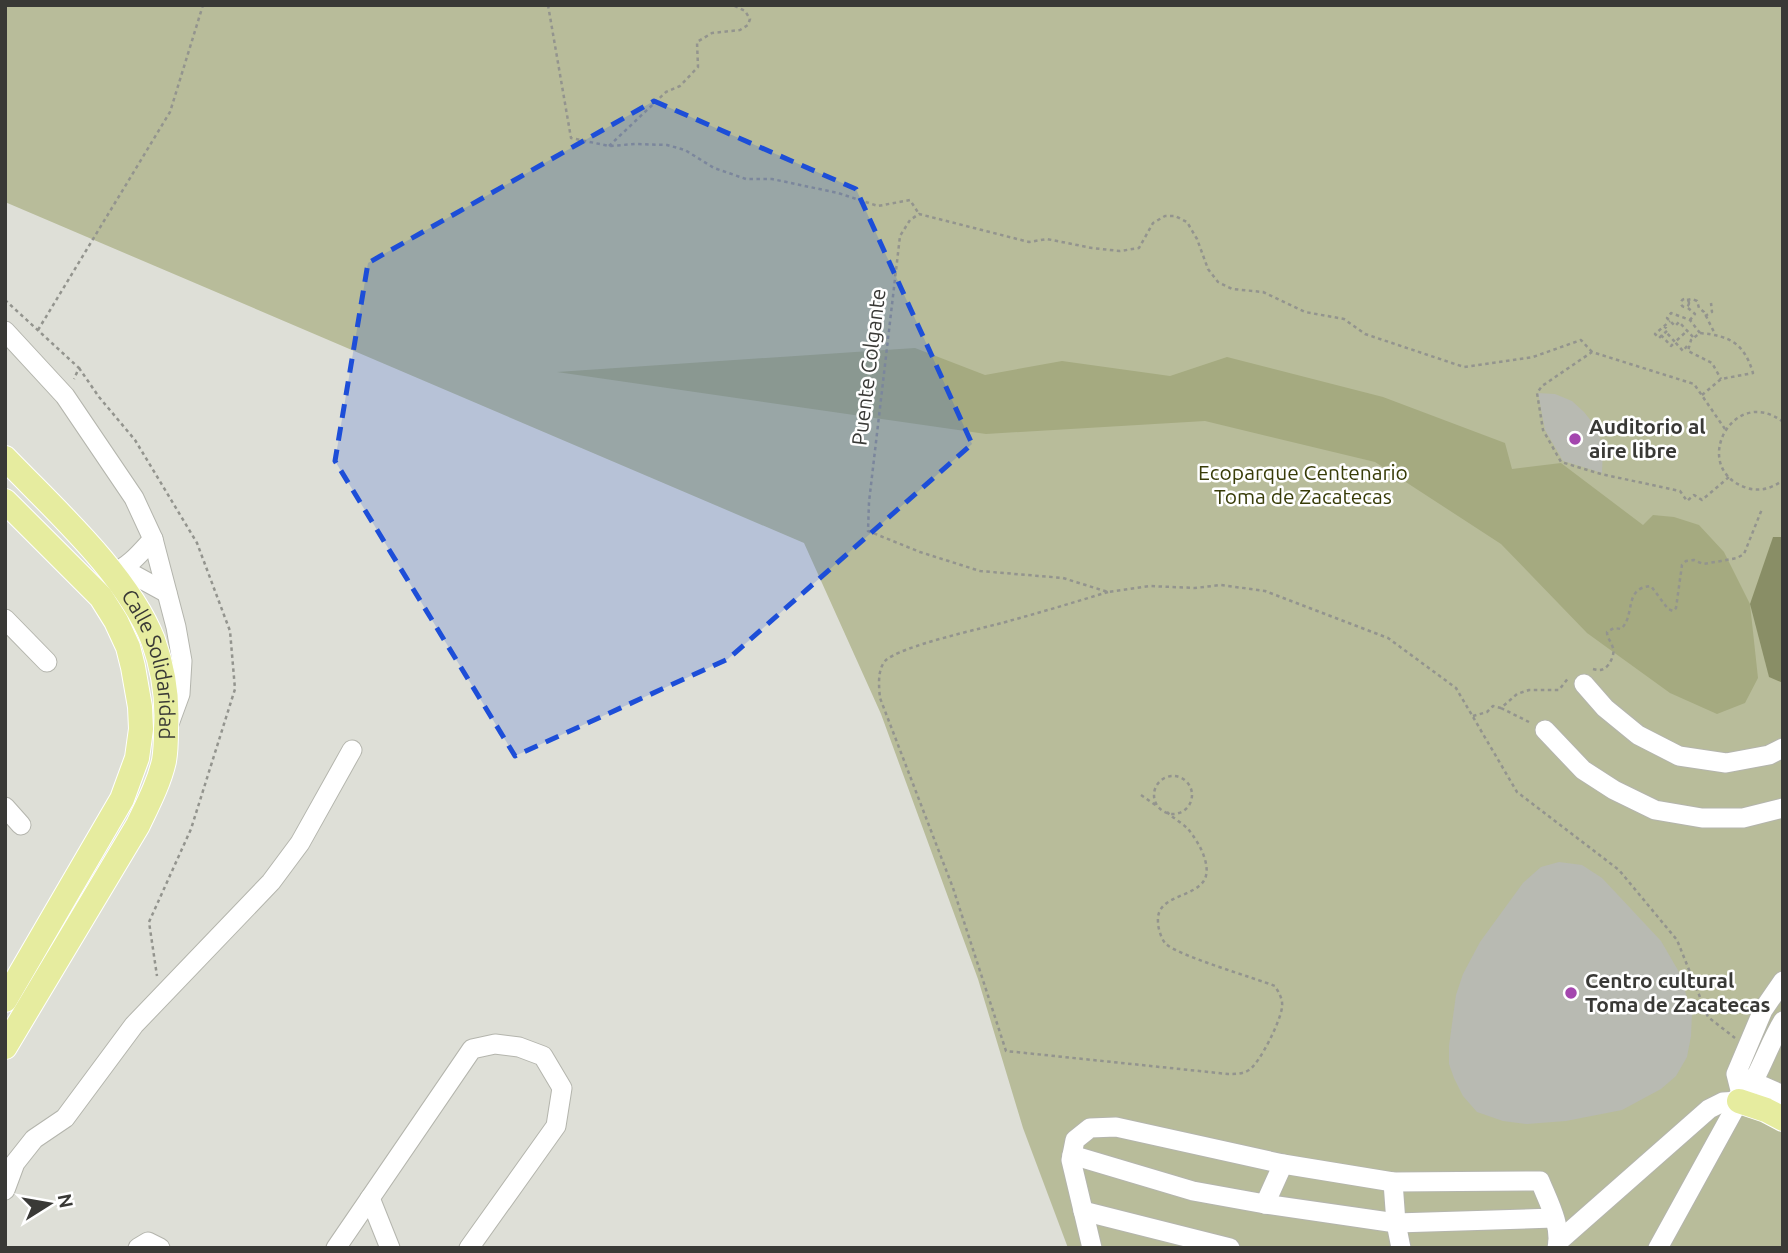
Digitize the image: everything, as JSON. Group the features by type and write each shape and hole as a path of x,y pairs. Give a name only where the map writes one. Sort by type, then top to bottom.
{"main road":[{"name":"Calle Solidaridad","path":"5,458 118,571 153,640 167,705 164,762 156,787 138,825 5,1047"},
{"name":"Calle Solidaridad","path":"5,501 101,597 116,621 134,667 141,729 137,758 122,799 5,1000"},
{"path":"1742,1088 1766,1111 1783,1119"}],"street":[{"path":"5,331 65,396 134,498 153,539 182,661 180,694 166,733"},
{"path":"153,539 137,557 118,571 167,593"},
{"path":"5,619 47,662"},
{"path":"1582,674 1605,708 1638,735 1679,756 1726,763 1769,755 1783,748"},
{"path":"1545,730 1584,770 1614,790 1655,810 1702,818 1743,818 1783,808"},
{"path":"5,1190 15,1163 34,1139 65,1118 134,1025 271,883 300,843 352,750"},
{"path":"5,807 21,825"},
{"path":"1658,1248 1742,1088 1747,1047 1763,1010 1783,981"},
{"path":"1557,1245 1709,1109 1742,1088 1774,1060 1783,1021"},
{"path":"336,1248 472,1049 495,1044 519,1047 543,1056 562,1088 556,1126 469,1248"},
{"path":"1747,1047 1774,1060"},
{"path":"1742,1088 1783,1095"},
{"path":"1092,1248 1071,1160 1075,1140 1090,1128 1116,1127 1283,1164 1393,1182 1540,1181 1554,1218 1557,1245"},
{"path":"1072,1155 1193,1191 1396,1223 1554,1218"},
{"path":"1265,1204 1283,1164"},
{"path":"1393,1182 1401,1248"},
{"path":"370,1198 390,1248"},
{"path":"1083,1212 1230,1248"},
{"path":"138,1248 148,1242 160,1248"}],"path":[{"path":"38,330 170,112 203,5"},
{"path":"548,5 571,138 609,146 667,145 685,150 714,168 746,179 772,179 838,193 878,206 910,200 919,214 1029,242 1047,239 1120,251 1139,248 1153,223 1165,216 1175,216 1187,222 1197,239 1208,269 1218,282 1232,289 1263,292 1305,312 1344,318 1364,334 1464,367 1533,357 1581,340 1592,352 1694,384 1725,429"},
{"path":"609,146 666,92 680,86 698,67 697,43 712,33 740,30 748,25 750,19 746,11 733,5"},
{"name":"Puente Colgante","path":"919,214 910,220 900,236 868,530 920,552 980,571 1063,578 1108,592"},
{"path":"1690,320 1695,314 1682,306 1681,302 1685,299 1697,301 1715,334"},
{"path":"5,300 79,368 65,396"},
{"path":"1687,307 1688,300"},
{"path":"1705,316 1712,312 1711,303"},
{"path":"1693,338 1679,322 1675,326 1667,318 1671,313 1690,320 1700,333"},
{"path":"1666,332 1659,338 1655,334 1670,321"},
{"path":"1664,326 1683,352 1700,333 1715,334 1738,345 1749,360 1753,373 1720,379 1702,395"},
{"path":"1661,335 1671,346 1687,331"},
{"path":"1689,344 1688,351 1712,363 1720,379"},
{"path":"1592,352 1542,386 1537,393 1543,430 1562,462 1601,474 1680,491 1687,501 1694,495 1702,500 1729,477"},
{"path":"1783,422 1769,414 1744,414 1733,420 1725,429 1718,454 1729,477 1739,485 1764,489 1783,480"},
{"path":"1501,708 1517,694 1529,690 1559,690 1565,680 1605,668 1613,654 1607,632 1614,628 1624,628 1631,599 1637,590 1651,586 1668,609 1673,611 1676,608 1682,565 1686,561 1694,560 1703,564 1737,558 1744,554 1762,509"},
{"path":"1141,795 1188,828 1204,854 1208,868 1206,879 1199,887 1164,905 1158,914 1158,926 1165,943 1181,953 1275,986 1281,997 1282,1009 1264,1054 1250,1070 1228,1074 1006,1051 953,888 880,698 880,674 886,662 904,650 1108,592 1150,586 1195,588 1222,585 1265,591 1388,638 1456,688 1517,792 1619,870 1676,940 1708,1017 1747,1047"},
{"path":"1473,716 1488,712 1493,706 1545,730"},
{"path":"1160,808 1154,796 1158,784 1168,777 1180,777 1190,786 1192,792 1189,804 1180,812 1167,812"}],"highlighted area":[{"path":"654,101 856,189 972,444 728,659 515,756 335,461 368,263"}],"green space":[{"name":"Ecoparque Centenario Toma de Zacatecas","path":"5,5 1783,5 1783,1248 1068,1248 1023,1128 978,979 881,714 804,543 5,202"}],"shaded area":[{"path":"915,348 985,375 1062,361 1170,376 1227,357 1383,397 1505,443 1512,469 1561,463 1643,525 1653,515 1674,517 1699,525 1724,552 1750,604 1758,678 1745,703 1717,714 1670,693 1587,633 1501,544 1375,462 1205,421 986,434 557,372"},
{"path":"1773,537 1783,537 1783,683 1769,677 1750,604"}],"building":[{"name":"Auditorio al aire libre","path":"1538,393 1555,394 1572,401 1596,427 1603,447 1602,473 1563,461 1545,430"},
{"name":"Centro cultural Toma de Zacatecas","path":"1559,862 1582,865 1602,878 1661,941 1679,972 1692,1013 1687,1057 1676,1076 1661,1089 1622,1110 1566,1121 1527,1124 1503,1121 1477,1112 1463,1096 1454,1078 1449,1064 1449,1046 1456,995 1463,974 1480,942 1523,883 1541,867"}],"place":[{"name":"Auditorio al aire libre","path":"1575,439"},
{"name":"Centro cultural Toma de Zacatecas","path":"1571,993"}]}
